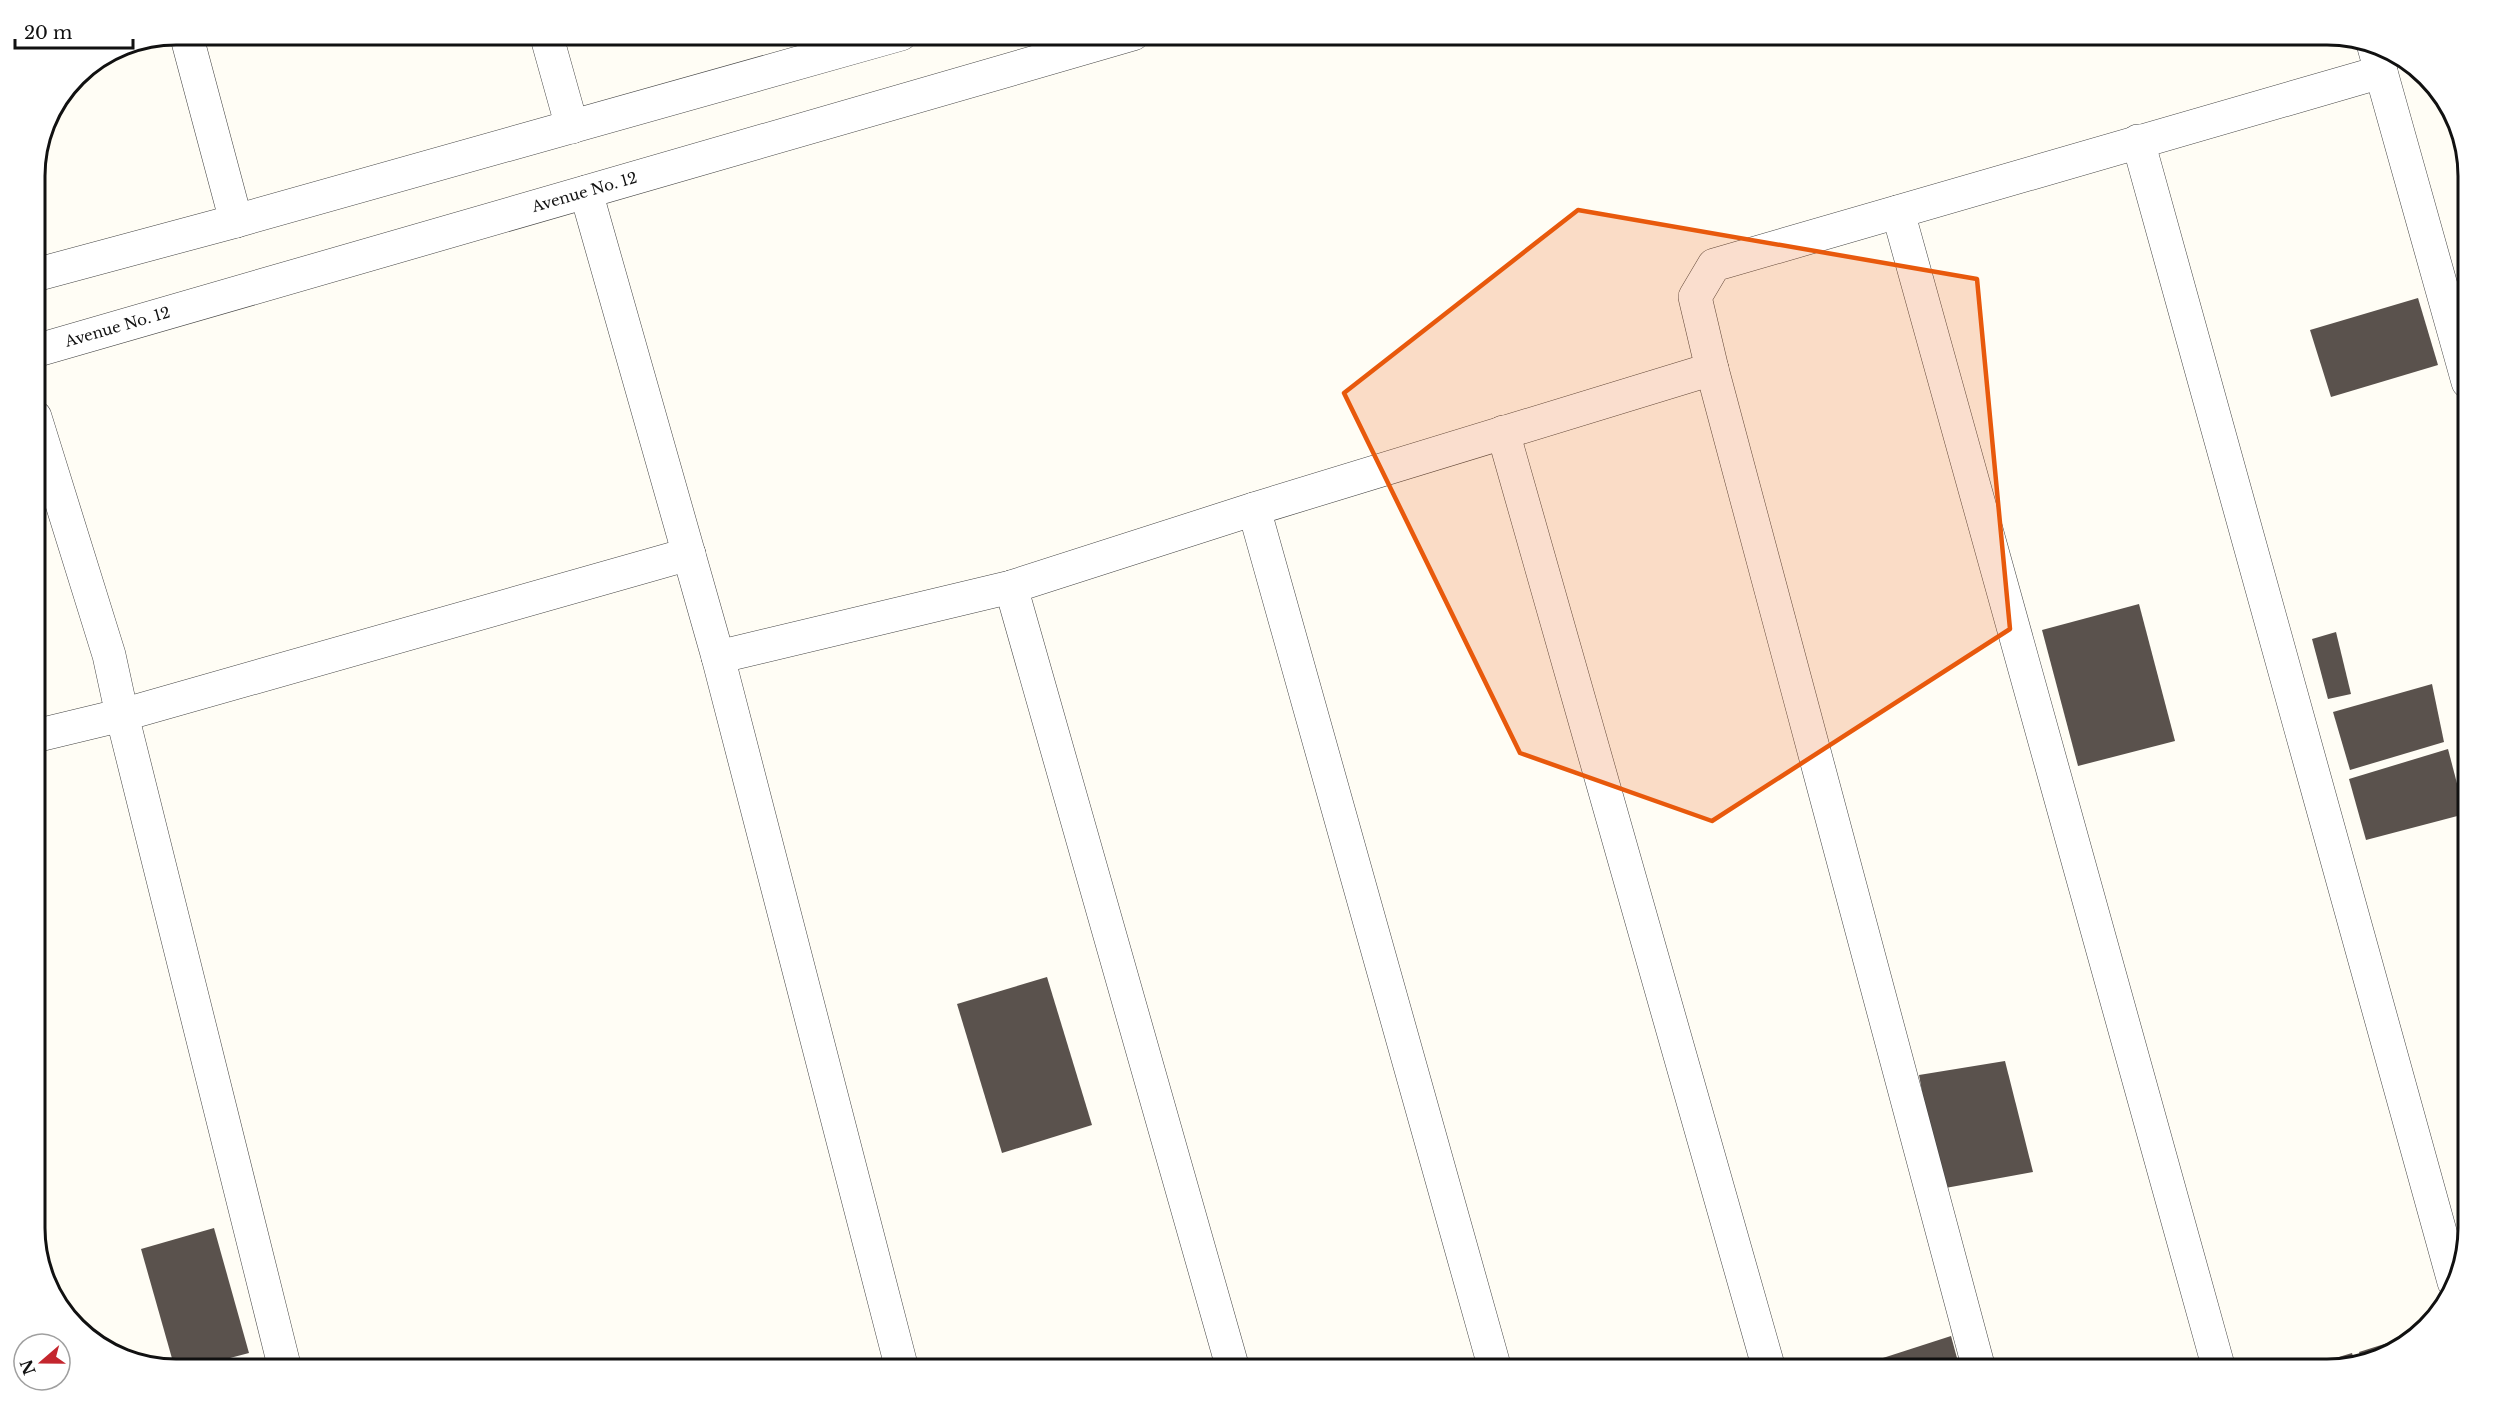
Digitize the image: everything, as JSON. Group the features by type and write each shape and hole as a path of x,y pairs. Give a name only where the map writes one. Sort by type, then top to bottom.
{"street":[{"path":"189,45 236,221"},
{"path":"549,45 572,127"},
{"path":"45,272 572,127 838,45"},
{"name":"Avenue No. 12","path":"45,348 1095,45"},
{"path":"1976,1359 1695,297 1714,264 2138,141 2377,59 2458,347"},
{"path":"2138,141 2451,1270"},
{"path":"586,192 718,657 899,1359"},
{"path":"1898,212 2216,1359"},
{"path":"718,657 1011,587 1254,509 1713,369"},
{"path":"1503,432 1766,1359"},
{"path":"45,449 109,655 282,1359"},
{"path":"1254,509 1492,1359"},
{"path":"45,734 123,714 688,554"},
{"path":"1011,587 1230,1359"}],"highlighted area":[{"path":"1578,210 1977,279 2010,629 1712,821 1520,753 1344,393"}],"building":[{"path":"2418,298 2438,365 2331,397 2310,330"},
{"path":"2139,604 2175,741 2078,766 2042,630"},
{"path":"2336,632 2351,694 2328,699 2312,639"},
{"path":"2432,684 2444,742 2350,770 2333,712"},
{"path":"2448,749 2458,787 2458,816 2366,840 2349,779"},
{"path":"1047,977 1092,1125 1002,1153 957,1004"},
{"path":"2005,1061 2033,1172 1940,1189 1919,1075"},
{"path":"214,1228 249,1353 226,1359 172,1359 141,1249"},
{"path":"1951,1336 1957,1359 1880,1359"},
{"path":"2389,1342 2361,1355 2359,1352"},
{"path":"2352,1353 2353,1356 2344,1358 2333,1359"}]}
